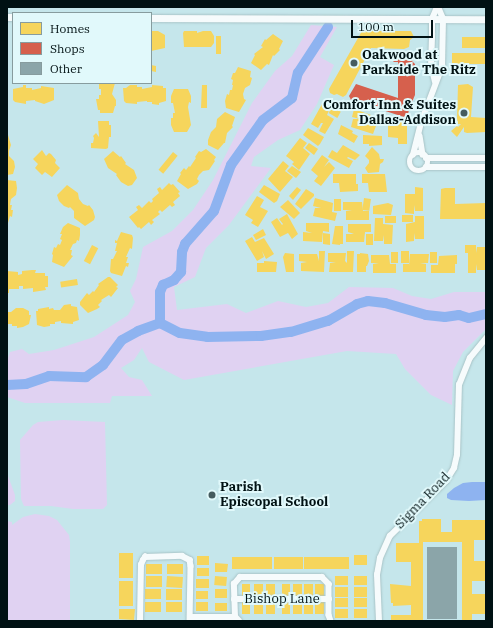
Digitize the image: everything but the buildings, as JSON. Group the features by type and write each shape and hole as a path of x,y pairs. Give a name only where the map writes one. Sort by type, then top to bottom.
{"main road":[{"path":"152,18 486,19"}],"street":[{"path":"437,7 442,19 442,67 422,120 413,155 409,162 412,168 420,171 426,167 486,167"},
{"path":"436,82 431,66 432,20 437,7"},
{"path":"419,134 428,163 426,167"},
{"path":"413,155 418,153 425,156 486,158"},
{"name":"Sigma Road","path":"378,621 377,575 380,558 390,536 446,481 454,468 457,455 459,385 470,358 486,338"},
{"path":"140,621 141,565 145,557 182,556 190,560 190,619 237,619 234,599 234,584 240,577 322,577 326,579 329,584 329,615 331,621"},
{"name":"Bishop Lane","path":"234,599 329,599"}],"shaded area":[{"path":"311,25 337,27 320,57 334,65 317,104 300,130 278,140 254,157 251,166 271,168 229,225 206,248 195,277 174,287 177,310 227,304 246,313 278,301 306,307 328,303 349,287 393,288 412,296 431,299 454,292 486,292 486,329 463,352 453,371 452,405 431,395 405,369 396,354 347,351 184,380 149,362 142,348 134,360 121,368 129,377 142,380 152,396 112,396 110,403 25,403 7,397 7,361 10,352 22,349 29,354 54,350 94,337 128,315 135,302 130,291 136,279 143,247 172,231 193,210 213,180 252,103 275,71 292,56"},
{"path":"63,420 105,422 107,505 103,509 24,506 21,499 20,440 33,425 38,422"},
{"path":"7,473 15,495 15,501 10,505 7,505"},
{"path":"35,514 49,516 57,520 69,535 70,621 7,621 7,521 12,522 12,525 23,517"}],"water":[{"path":"486,482 486,500 469,501 451,500 447,498 447,494 454,488 463,483"}],"waterway":[{"path":"160,323 160,292 163,285 174,280 181,272 182,252 185,244 214,211 231,165 263,120 292,98 298,73 328,27"},
{"path":"7,385 26,384 49,376 86,377 103,365 122,340 138,331 160,323 180,333 207,337 261,336 291,332 328,321 357,304 368,301 385,303 426,315 445,317 459,315 469,318 486,314"}],"place":[{"name":"Oakwood at Parkside The Ritz","path":"354,63"},
{"name":"Comfort Inn & Suites Dallas-Addison","path":"464,113"},
{"name":"Parish Episcopal School","path":"212,495"}]}
